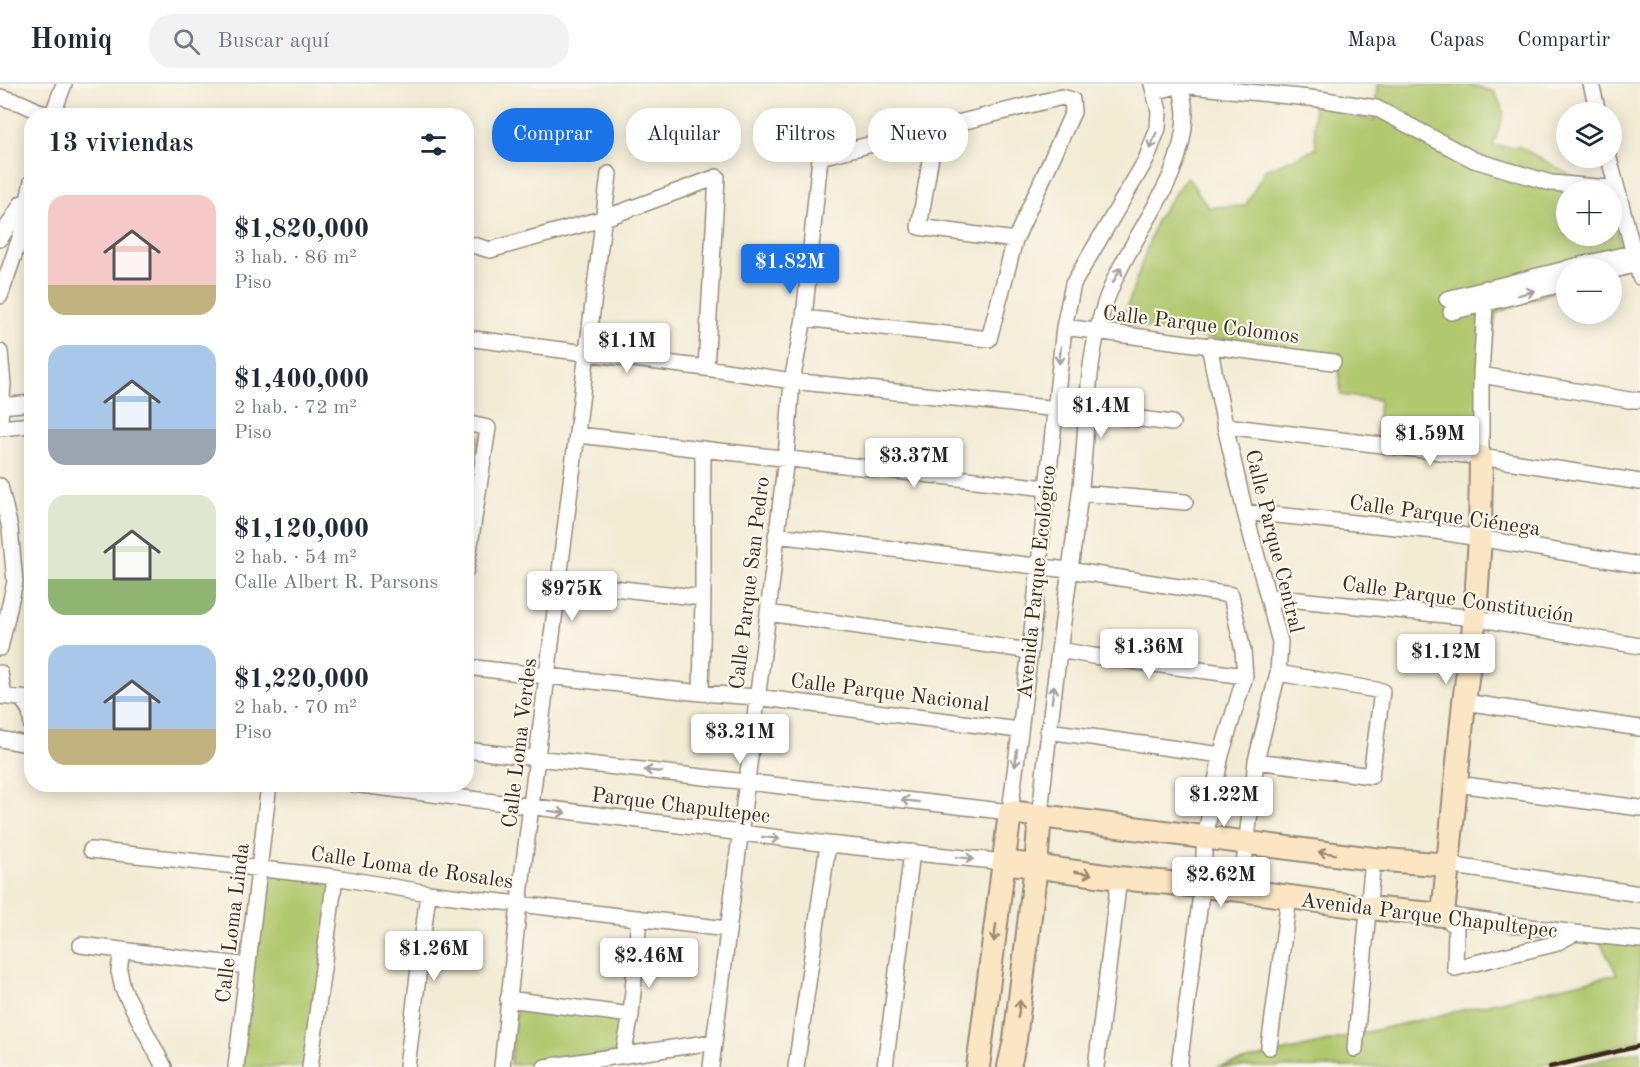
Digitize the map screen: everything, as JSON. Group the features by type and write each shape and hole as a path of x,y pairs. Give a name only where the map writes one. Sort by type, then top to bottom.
{"street":[{"path":"54,108 64,84"},
{"path":"1153,88 1180,84 1328,100 1376,108 1474,160 1556,183"},
{"name":"Avenida Parque Ecológico","path":"1009,1067 1015,1040 1036,866 1048,731 1080,493 1086,412 1096,332 1114,281 1153,212 1178,160 1185,113 1180,84"},
{"path":"1591,84 1596,102"},
{"name":"Avenida Parque Ecológico","path":"978,1067 1030,651 1064,327 1073,284 1146,160 1158,128 1159,111 1153,88"},
{"path":"0,97 33,108"},
{"path":"804,318 989,339 1015,240 1073,112 1072,100 1062,97 1050,99 968,119"},
{"name":"Calle Parque San Pedro","path":"711,1067 768,613 786,457 792,381 804,318 820,157 868,145"},
{"path":"930,162 919,227 1015,240"},
{"name":"Calle Loma Verdes","path":"502,1067 519,903 549,677 609,174"},
{"path":"474,245 490,250 605,218 717,177 706,368"},
{"path":"0,239 24,197"},
{"path":"1622,205 1638,261"},
{"path":"0,296 21,234 24,217"},
{"path":"1622,263 1638,261"},
{"path":"1622,267 1638,261"},
{"path":"1556,272 1486,288 1449,306 1485,304 1556,286"},
{"path":"1486,288 1481,375 1480,537 1475,618 1464,702 1443,915 1456,927 1455,968 1554,944 1575,933"},
{"name":"Calle Parque Colomos","path":"1064,327 1332,362"},
{"path":"474,339 792,381 1173,423"},
{"name":"Calle Parque Central","path":"1209,345 1245,512 1280,642 1278,673 1256,761 1241,890"},
{"path":"0,352 3,384 1,413 24,406"},
{"path":"1481,375 1559,390 1640,400"},
{"path":"474,424 488,428 474,518"},
{"path":"0,428 24,426"},
{"path":"1225,426 1481,457 1640,482"},
{"path":"578,435 1046,488"},
{"path":"701,693 704,598 703,449"},
{"path":"0,486 2,512 10,528 15,582 9,616 1,639"},
{"path":"1080,493 1185,502"},
{"name":"Calle Parque Ciénega","path":"1245,512 1480,537 1640,565"},
{"path":"776,535 1068,570 1231,596 1243,651 1245,676 1221,755 1205,838 1202,886 1179,1067"},
{"path":"560,582 704,598"},
{"name":"Calle Parque Constitución","path":"1269,597 1475,618 1640,646"},
{"path":"768,613 1030,651"},
{"path":"1059,650 1245,676"},
{"name":"Calle Parque Nacional","path":"474,668 756,697 1019,730"},
{"path":"0,673 2,696 24,698"},
{"path":"1256,761 1371,776 1382,691 1278,673"},
{"path":"1464,702 1640,728"},
{"path":"1048,731 1221,755"},
{"path":"0,739 24,744"},
{"name":"Parque Chapultepec","path":"474,751 1010,812"},
{"path":"1457,784 1640,808"},
{"name":"Calle Loma Linda","path":"236,1067 268,792"},
{"name":"Parque Chapultepec","path":"412,792 740,834 1004,862"},
{"path":"1010,812 1373,859 1448,865 1640,894"},
{"path":"796,1067 828,844"},
{"name":"Calle Loma de Rosales","path":"91,850 335,877 428,893 727,929"},
{"path":"885,1067 912,852"},
{"path":"1355,1049 1373,859"},
{"name":"Avenida Parque Chapultepec","path":"1004,862 1119,878 1241,890 1368,908 1640,939"},
{"path":"310,1067 335,877"},
{"path":"1096,1067 1119,878"},
{"path":"407,1067 428,893"},
{"path":"1269,1047 1289,897"},
{"path":"623,1056 630,1015 639,918"},
{"path":"81,945 248,966"},
{"path":"122,950 120,971 123,990 164,1067"},
{"path":"508,999 630,1015"},
{"path":"545,1067 713,1042"}],"green space":[{"path":"1377,84 1469,84 1495,92 1504,113 1493,146 1520,147 1579,180 1556,180 1556,246 1621,246 1626,266 1622,267 1622,258 1556,258 1556,292 1496,313 1475,449 1376,435 1379,400 1341,395 1338,359 1121,324 1157,219 1187,176 1208,207 1245,206 1265,170 1316,149 1313,103 1374,121"},
{"path":"474,434 479,435 474,472"},
{"path":"261,871 334,881 309,1067 238,1067"},
{"path":"1596,935 1640,941 1640,1041 1534,1067 1217,1067 1617,974"},
{"path":"517,1004 623,1018 619,1052 510,1065"},
{"path":"1640,1051 1640,1067 1570,1067"}],"railway":[{"path":"1550,1067 1640,1046"}]}
